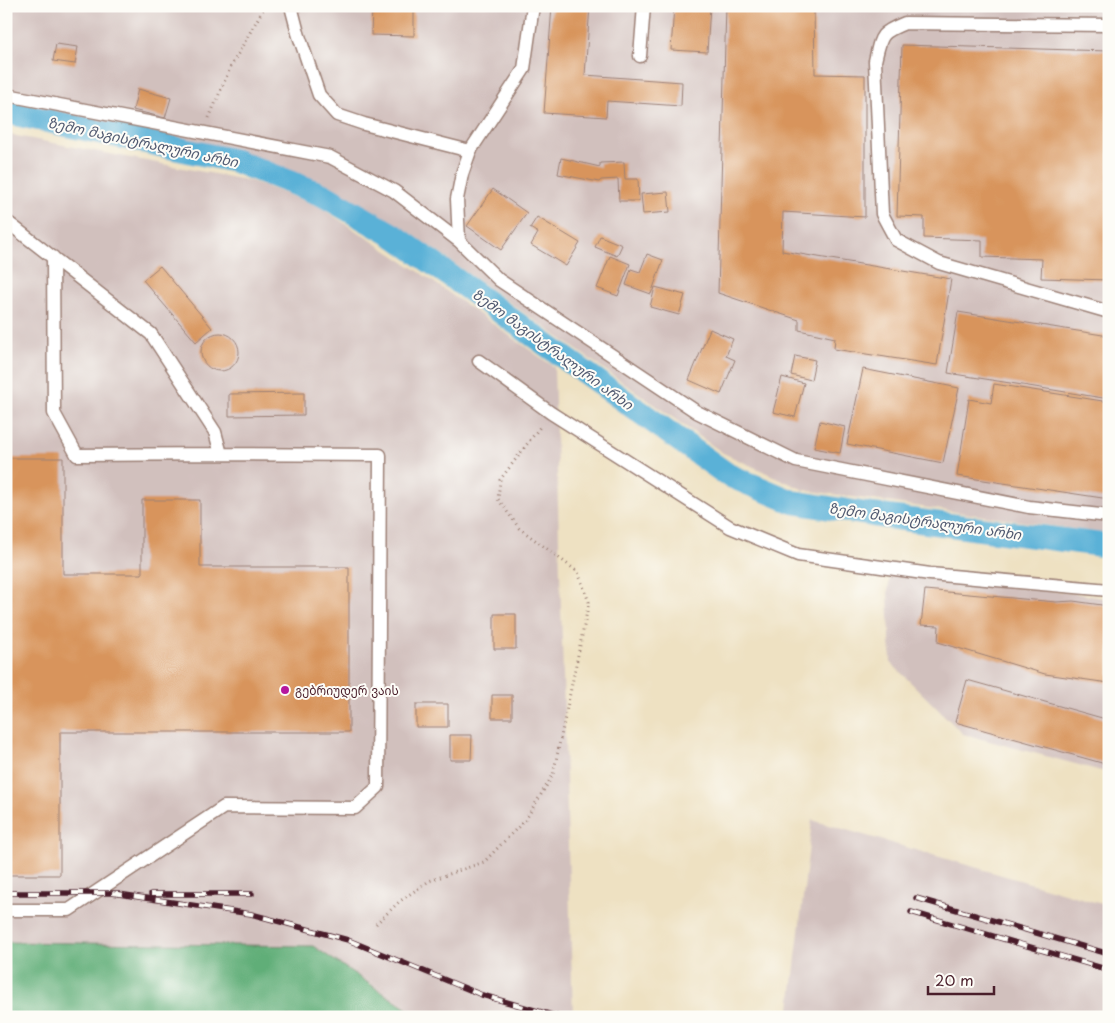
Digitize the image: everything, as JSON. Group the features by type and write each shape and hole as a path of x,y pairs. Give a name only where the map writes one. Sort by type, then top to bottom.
{"lane":[{"path":"291,6 319,95 337,115 364,124 470,151"},
{"path":"459,241 457,199 462,174 470,151 524,69 534,6"},
{"path":"640,56 644,6"},
{"path":"1109,24 905,23 889,30 881,38 875,61 882,214 896,240 939,263 1109,312"},
{"path":"6,92 8,95 330,157 394,191 459,241 499,280 697,412 796,461 1029,507 1109,516"},
{"path":"6,221 151,334 215,432 221,454"},
{"path":"6,910 69,910 224,807 355,808 378,787 380,455 77,455 54,413 52,257"},
{"path":"478,360 551,412 730,527 798,555 930,574 1109,590"}],"path":[{"path":"203,133 231,66 265,6"},
{"path":"376,924 400,902 429,881 484,862 526,818 553,775 589,602 578,572 519,528 498,499 500,480 551,412"}],"shaded area":[{"path":"6,6 1109,6 1109,534 804,490 723,453 411,233 328,184 243,153 6,102"},
{"name":"გებრიუდერ ვაის","path":"6,134 251,181 318,206 418,271 554,367 573,1017 419,1017 313,946 6,942"},
{"path":"890,574 1073,593 1109,599 1109,773 963,734 891,663 888,592"},
{"path":"812,820 1105,905 1109,891 1109,1017 789,1017"}],"green space":[{"path":"6,942 313,946 419,1017 6,1017"}],"building":[{"path":"372,6 414,6 414,36 371,35"},
{"path":"552,6 590,6 585,75 682,82 681,106 607,101 606,117 544,113"},
{"path":"674,6 710,6 707,52 671,50"},
{"path":"726,6 814,6 815,74 865,75 865,217 783,212 782,251 951,279 937,365 834,349 835,338 799,330 799,320 718,293"},
{"path":"56,44 78,47 75,64 53,61"},
{"path":"902,45 1109,51 1109,280 1041,278 1042,259 982,257 982,240 924,238 924,217 897,216"},
{"path":"138,89 171,98 165,118 133,110"},
{"path":"561,158 600,167 600,163 624,162 625,179 638,179 639,201 619,201 618,179 601,180 599,182 558,174"},
{"path":"493,189 527,213 501,250 467,226"},
{"path":"668,192 670,212 643,214 641,194"},
{"path":"537,217 580,243 566,266 531,245 538,233 530,228"},
{"path":"600,236 622,245 617,256 595,247"},
{"path":"647,254 663,260 651,294 626,285 631,269 640,272"},
{"path":"610,256 630,264 618,296 597,288"},
{"path":"160,266 212,328 196,342 143,280"},
{"path":"655,287 685,295 679,315 650,307"},
{"path":"958,312 1109,336 1109,399 948,373"},
{"path":"710,329 733,339 726,356 735,360 721,394 689,380"},
{"path":"220,333 233,339 239,352 233,365 220,371 207,365 201,352 207,339"},
{"path":"795,356 815,360 811,380 791,375"},
{"path":"863,369 959,388 943,463 847,444"},
{"path":"782,377 804,383 795,417 773,412"},
{"path":"994,384 1109,402 1109,499 957,476 969,399 991,403"},
{"path":"304,393 304,415 229,416 229,394"},
{"path":"820,421 845,427 840,453 814,448"},
{"path":"6,458 63,458 63,574 142,574 142,500 200,500 200,567 349,567 349,732 60,732 60,875 6,875"},
{"path":"925,590 1056,602 1073,601 1109,606 1109,683 1045,674 938,642 939,626 921,625"},
{"path":"494,614 516,614 516,649 494,649"},
{"path":"967,680 1109,720 1109,765 955,722"},
{"path":"492,695 512,695 512,718 492,718"},
{"path":"416,704 448,704 448,727 416,727"},
{"path":"450,735 472,735 471,760 450,760"}],"waterway":[{"name":"ზემო მაგისტრალური არხი","path":"6,112 235,161 323,195 396,237 728,475 793,502 873,515 1109,546"}],"railway":[{"path":"6,893 119,893"},
{"path":"112,893 251,914 348,940 482,995 559,1017"},
{"path":"151,894 252,894"},
{"path":"916,898 1109,954"},
{"path":"911,912 1109,970"}],"place":[{"name":"გებრიუდერ ვაის","path":"285,690"}]}
